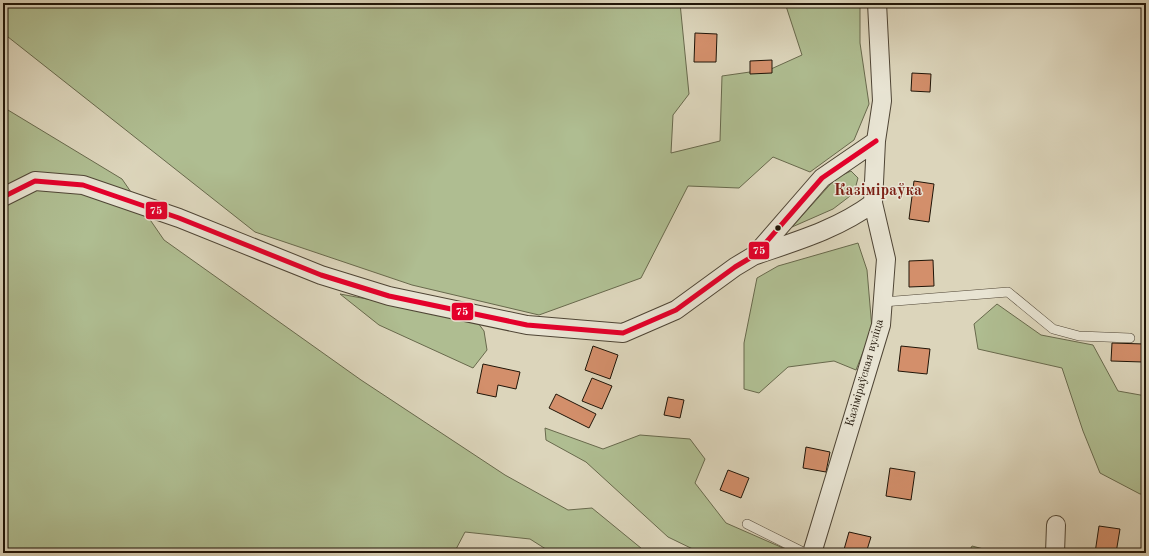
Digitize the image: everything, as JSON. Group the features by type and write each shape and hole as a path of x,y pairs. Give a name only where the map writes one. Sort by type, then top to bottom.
{"street":[{"name":"Казіміраўская вуліца","path":"812,553 881,325 886,259 874,203 876,141 882,101 877,3"},
{"path":"755,255 822,178 876,141"},
{"path":"3,197 34,181 83,185 179,218 321,275 390,296 526,325 623,333 676,310 735,267 755,255 818,234 860,213 874,203"},
{"path":"1055,553 1056,525"}],"lane":[{"path":"883,302 1008,292 1053,329 1079,336 1130,338"},
{"path":"747,524 804,553"}],"green space":[{"path":"3,3 680,3 689,94 673,115 671,153 720,141 722,76 771,69 802,55 785,3 860,3 860,43 869,104 854,140 810,172 773,157 739,188 688,186 641,278 539,315 412,285 255,232 3,33"},
{"path":"3,107 122,179 164,240 361,380 505,475 568,510 592,508 647,553 552,553 530,539 465,532 454,553 3,553"},
{"path":"851,171 858,178 854,193 833,209 792,227 836,178"},
{"path":"858,243 867,270 872,329 856,370 834,361 788,367 759,393 744,389 744,343 757,278 778,266"},
{"path":"340,294 475,319 484,331 487,350 473,368 379,325"},
{"path":"997,304 1041,335 1093,345 1118,391 1146,396 1146,494 1140,494 1100,473 1083,431 1062,368 978,349 974,324"},
{"path":"545,428 603,449 640,435 690,439 705,459 695,483 726,523 783,548 785,553 701,553 668,537 586,462 546,440"},
{"path":"972,546 999,553 968,553"}],"building":[{"path":"695,33 717,34 716,62 694,62"},
{"path":"772,60 772,73 750,74 750,61"},
{"path":"912,73 931,74 930,92 911,91"},
{"path":"914,181 934,184 929,222 909,219"},
{"path":"933,260 934,286 909,287 909,261"},
{"path":"1112,343 1144,344 1143,362 1111,361"},
{"path":"593,346 618,355 610,379 585,370"},
{"path":"901,346 930,349 927,374 898,371"},
{"path":"483,364 520,372 516,389 498,385 496,397 477,393"},
{"path":"592,378 612,386 602,409 582,401"},
{"path":"556,394 596,414 589,428 549,408"},
{"path":"668,397 684,400 680,418 664,415"},
{"path":"806,447 830,452 826,472 803,468"},
{"path":"890,468 915,472 911,500 886,496"},
{"path":"728,470 749,478 741,498 720,490"},
{"path":"1099,526 1120,529 1116,553 1095,553"},
{"path":"849,532 871,537 866,553 843,553"}],"transit line":[{"name":"75","path":"3,197 35,181 83,185 179,218 321,275 389,296 527,325 623,333 676,310 735,267 755,255 822,178 876,141"}],"district":[{"name":"Казіміраўка","path":"878,191"}]}
